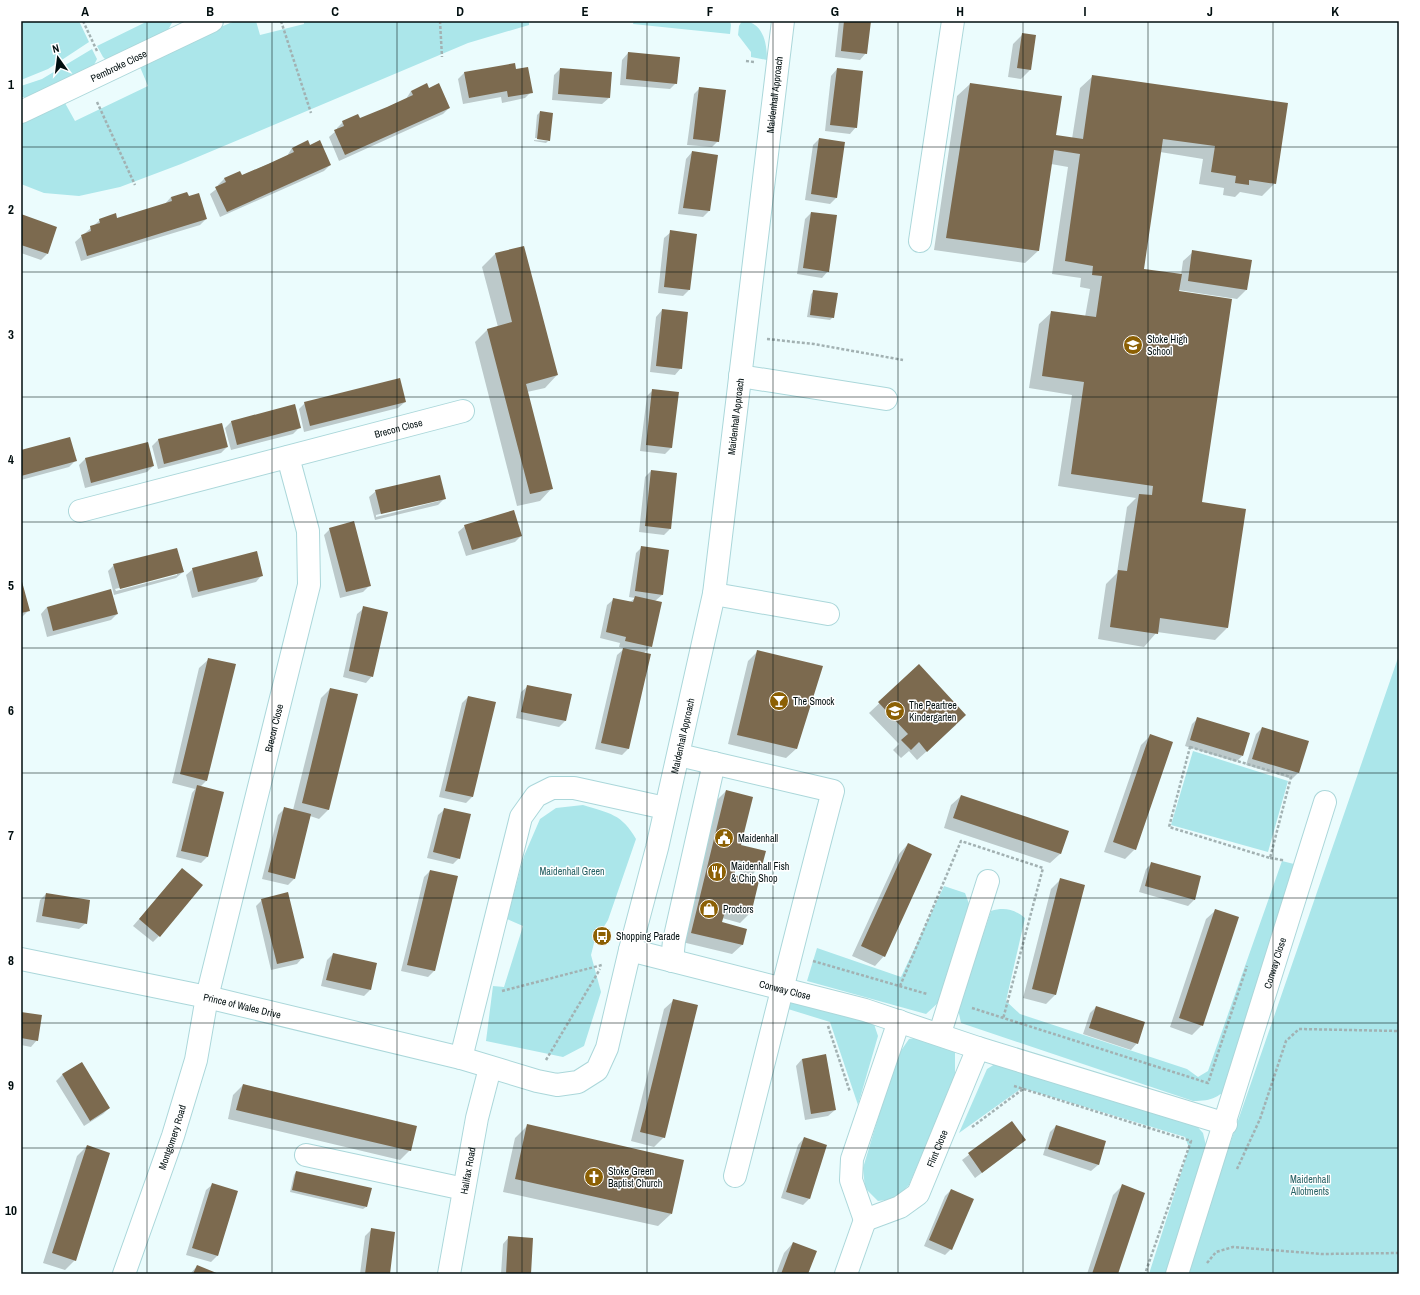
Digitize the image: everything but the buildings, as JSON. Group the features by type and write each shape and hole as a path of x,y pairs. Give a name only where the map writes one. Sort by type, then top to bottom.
{"street":[{"name":"Maidenhall Approach","path":"665,808 679,755 714,594 783,21"},
{"path":"920,241 953,21"},
{"name":"Pembroke Close","path":"21,112 106,71 199,23"},
{"path":"740,376 886,399"},
{"name":"Brecon Close","path":"80,511 463,411"},
{"name":"Brecon Close","path":"207,997 309,585 308,531 288,457"},
{"path":"714,594 828,614"},
{"path":"679,755 833,791 790,955 783,989 735,1176"},
{"path":"672,961 674,941 714,763"},
{"path":"552,788 574,788 665,808 657,848 630,950 607,1048 597,1070 578,1082 558,1085 537,1081 490,1068 461,1058 521,817 536,796 552,788"},
{"name":"Conway Close","path":"1177,1274 1226,1124 1325,802"},
{"path":"940,1033 988,881"},
{"name":"Conway Close","path":"630,950 816,996 899,1020 940,1033 978,1048 1226,1124"},
{"name":"Prince of Wales Drive","path":"21,959 207,997 461,1058"},
{"name":"Montgomery Road","path":"124,1274 173,1136 196,1060 207,997"},
{"path":"846,1274 865,1220 851,1180 852,1159 899,1020"},
{"name":"Flint Close","path":"865,1220 900,1207 918,1194 978,1048"},
{"name":"Halifax Road","path":"449,1274 477,1118 490,1068"},
{"path":"306,1155 464,1189"}],"path":[{"path":"82,21 106,71"},
{"path":"281,21 311,113"},
{"path":"440,21 442,57"},
{"path":"87,80 135,185"},
{"path":"745,336 814,344 903,360"},
{"path":"1270,858 1292,778 1190,746 1168,827 1270,858 1282,860 1279,867"},
{"path":"790,955 950,1000 1003,1019 1208,1083 1247,964"},
{"path":"475,998 603,964 536,1076 537,1081"},
{"path":"821,1024 835,1028"},
{"path":"828,1026 858,1117 863,1127"},
{"path":"1233,1176 1260,1119 1286,1041 1299,1029 1399,1031"},
{"path":"1012,1085 1191,1141 1145,1274"},
{"path":"970,1128 1023,1089"},
{"path":"1205,1264 1216,1252 1233,1247 1322,1254 1399,1254"},
{"path":"1204,1269 1207,1257"}],"green space":[{"path":"21,21 79,21 89,42 48,69 21,80"},
{"path":"148,21 173,21 168,30 160,36 107,61 103,57 97,46"},
{"path":"235,21 256,21 260,35 304,24 304,21 529,21 529,25 468,43 181,164 120,187 79,196 44,193 21,184 21,123 65,103 75,121 148,86 140,67 211,31"},
{"path":"634,21 730,21 731,25 730,34 633,24"},
{"path":"742,21 749,22 759,29 765,40 767,60 751,57 751,52 738,35 739,26"},
{"path":"92,49 97,59 93,67 30,97 21,97 21,86 42,79"},
{"name":"Maidenhall Allotments","path":"1399,655 1399,1274 1185,1274"},
{"path":"1193,751 1288,781 1268,852 1171,825"},
{"name":"Maidenhall Green","path":"583,805 608,813 620,819 636,839 608,920 594,943 591,955 601,992 584,1046 563,1057 486,1041 493,986 504,987 523,926 507,919 524,856 540,819 556,808"},
{"path":"1282,861 1302,866 1233,1083 1219,1095 1211,1099 1193,1101 961,1023 958,1009 991,911 1005,909 1013,911 1025,918 1006,1001 1020,1014 1187,1069 1198,1077 1208,1071"},
{"path":"944,886 965,893 971,909 940,1001 926,1014 807,981 817,948 901,977"},
{"path":"792,1001 864,1015 874,1024 878,1036 858,1105 830,1022 788,1009"},
{"path":"924,1036 955,1049 955,1077 909,1185 895,1199 878,1201 865,1188 863,1168 896,1058 909,1039"},
{"path":"995,1064 1193,1122 1203,1133 1207,1150 1167,1274 1149,1274 1189,1148 1185,1137 1022,1088 959,1133 987,1069"}],"place":[{"name":"Stoke High School","path":"1133,345"},
{"name":"The Smock","path":"779,701"},
{"name":"The Peartree Kindergarten","path":"895,711"},
{"name":"Maidenhall","path":"724,838"},
{"name":"Maidenhall Fish & Chip Shop","path":"717,872"},
{"name":"Proctors","path":"709,909"},
{"name":"Shopping Parade","path":"602,936"},
{"name":"Stoke Green Baptist Church","path":"594,1177"}]}
